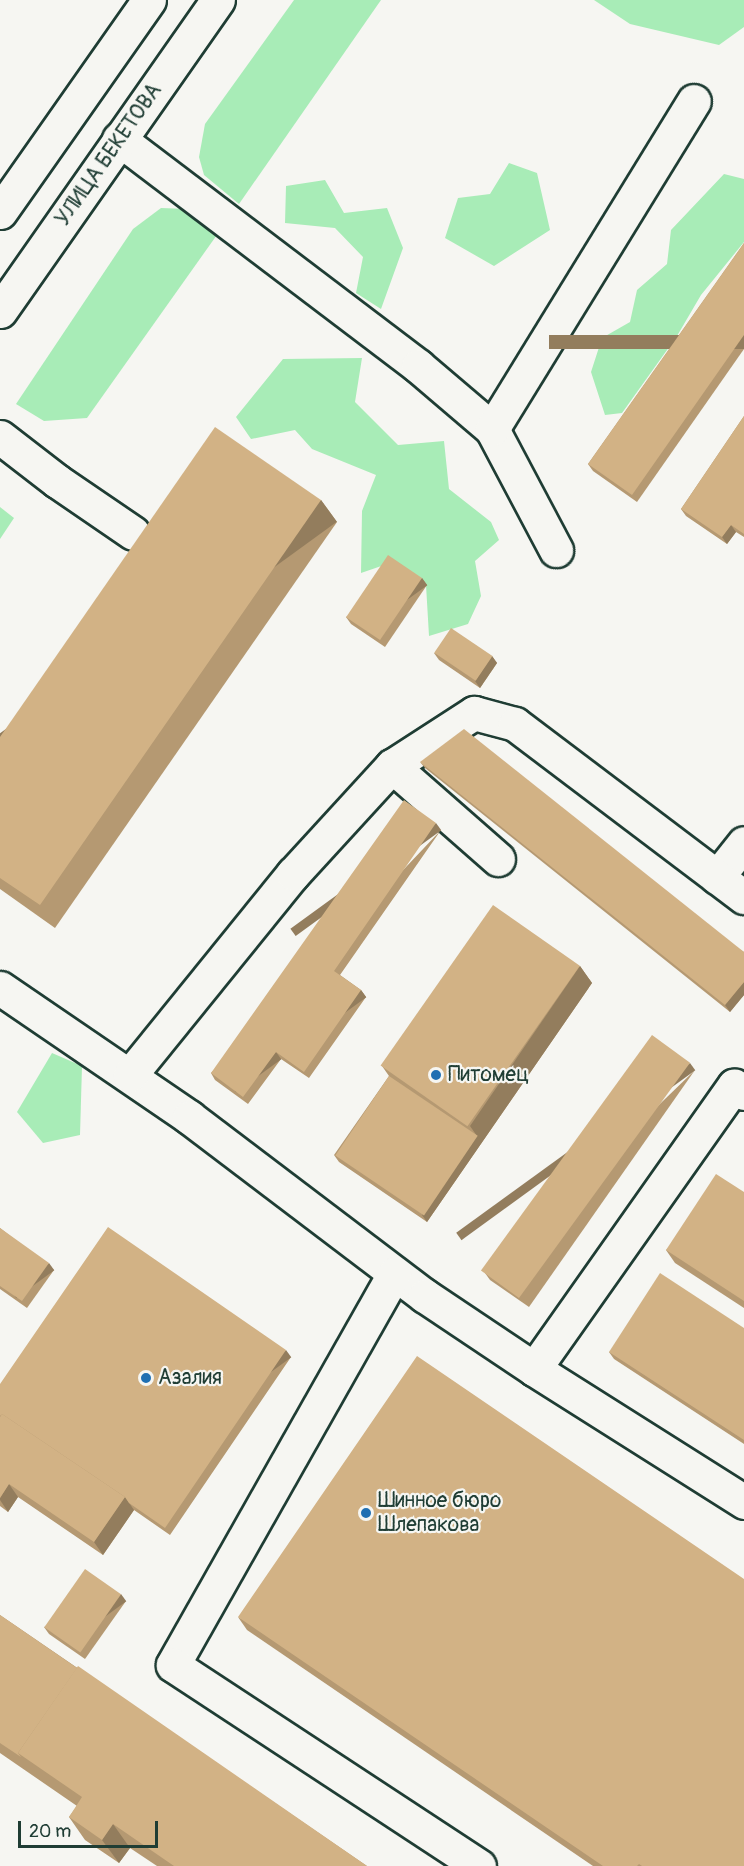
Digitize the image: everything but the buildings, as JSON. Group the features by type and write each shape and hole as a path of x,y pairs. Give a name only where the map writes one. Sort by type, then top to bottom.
{"main road":[{"path":"0,212 149,0"},
{"name":"УЛИЦА БЕКЕТОВА","path":"0,311 218,0"},
{"path":"492,429 694,101"},
{"path":"119,139 418,366 492,429 556,550"},
{"path":"0,437 57,481 133,533"},
{"path":"130,1075 293,874 392,766 474,713 514,724 744,897"},
{"path":"392,766 498,859"},
{"path":"717,877 744,843"},
{"path":"0,988 130,1075 394,1274 534,1369 744,1502"},
{"path":"534,1369 734,1086 744,1093"},
{"path":"394,1274 172,1665 479,1866"}],"green space":[{"path":"294,0 381,0 239,204 204,175 199,157 205,124"},
{"path":"594,0 744,0 744,27 719,45 630,24"},
{"path":"509,163 537,173 550,230 494,266 445,238 458,198 490,194"},
{"path":"724,174 744,179 744,242 701,295 677,336 622,413 605,415 591,372 602,338 630,322 637,290 667,264 671,230"},
{"path":"325,180 344,213 387,208 403,248 381,309 356,293 363,257 335,228 285,223 286,186"},
{"path":"161,208 188,209 219,232 87,418 44,421 16,404 133,229"},
{"path":"362,358 355,402 398,445 444,441 449,489 491,522 499,540 475,561 481,596 468,624 429,636 426,585 393,562 361,573 362,511 376,475 312,449 295,430 251,439 236,417 283,359"},
{"path":"0,507 14,518 0,539"},
{"path":"52,1053 82,1066 80,1135 43,1143 17,1112"}],"place":[{"name":"Питомец","path":"436,1075"},
{"name":"Азалия","path":"146,1378"},
{"name":"Шинное бюро Шлепакова","path":"366,1513"}]}
